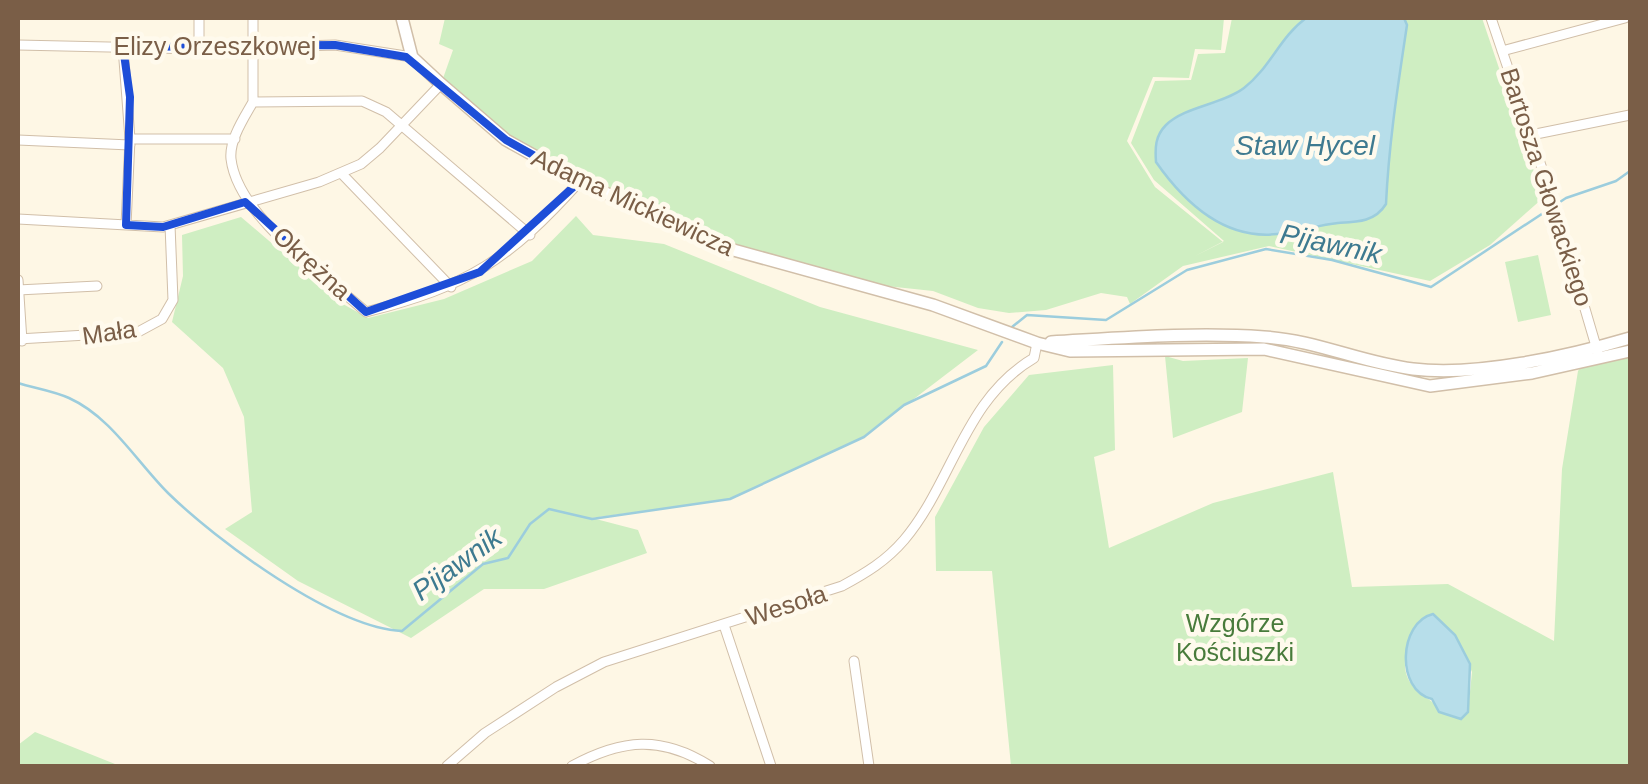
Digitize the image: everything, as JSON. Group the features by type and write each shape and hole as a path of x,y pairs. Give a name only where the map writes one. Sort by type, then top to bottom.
{"street":[{"path":"199,18 199,48"},
{"path":"245,202 230,157 254,102 254,18"},
{"path":"402,18 412,56"},
{"name":"Bartosza Głowackiego","path":"1491,18 1555,205 1598,352"},
{"path":"1502,51 1600,20 1625,18"},
{"name":"Elizy Orzeszkowej","path":"18,45 335,45 412,56"},
{"path":"123,47 130,142 126,224"},
{"name":"Adama Mickiewicza","path":"412,56 515,146 719,246 933,305 1070,351 1264,350 1430,386 1532,373 1598,352 1630,351"},
{"name":"Okrężna","path":"18,219 170,225 342,174 380,148 441,84"},
{"path":"254,102 362,102 405,124 530,235"},
{"path":"1531,135 1630,115"},
{"path":"18,140 235,139"},
{"path":"342,174 451,288"},
{"name":"Okrężna","path":"245,202 366,312 451,288 480,272 530,235 580,181"},
{"name":"Mała","path":"20,340 138,332 162,318 173,300 170,225"},
{"path":"18,280 20,340"},
{"path":"18,290 98,286"},
{"path":"1598,352 1630,338"},
{"name":"Wesoła","path":"447,766 485,733 556,687 630,651 842,586 878,566 906,538 971,422 996,388 1034,358 1037,343"},
{"path":"724,625 771,766"},
{"path":"854,660 869,766"},
{"path":"572,766 605,750 647,742 689,753 710,766"}],"highlighted area":[{"path":"335,45 406,57 506,140 580,181 480,272 366,312 245,202 163,227 126,225 130,97 123,47"}],"green space":[{"path":"445,18 1224,18 1221,50 1195,49 1189,78 1153,77 1127,141 1155,187 1223,242 1154,180 1131,143 1155,81 1191,80 1198,54 1225,53 1232,18 1482,18 1543,198 1490,245 1430,281 1269,246 1183,266 1130,304 1127,297 1101,293 1046,310 1009,313 978,308 933,291 839,281 719,246 524,152 441,84 453,50 439,44"},
{"path":"576,216 593,235 664,244 820,307 978,350 864,437 730,499 592,518 638,530 647,553 544,589 484,589 411,638 298,581 225,529 252,512 244,417 223,368 172,322 183,276 182,235 241,217 343,304 368,318 444,299 532,261"},
{"path":"1538,255 1551,315 1518,322 1505,262"},
{"path":"1165,356 1183,361 1248,358 1242,412 1173,438"},
{"name":"Wzgórze Kościuszki","path":"1630,357 1630,766 1011,766 992,571 936,571 935,517 984,427 1029,375 1113,365 1115,450 1094,457 1109,548 1213,503 1333,472 1352,587 1448,584 1554,641 1562,469 1578,371 1585,361","holes":["1433,614 1455,635 1472,672 1468,712 1440,712 1409,681 1407,650"]},
{"path":"35,732 120,766 18,766 18,745"}],"water":[{"name":"Staw Hycel","path":"1306,18 1404,18 1407,25 1386,204 1371,218 1359,221 1277,234 1240,231 1207,215 1179,191 1156,162 1158,138 1174,119 1244,88"},
{"path":"1433,614 1455,635 1470,664 1468,712 1461,719 1439,712 1432,699 1412,683 1407,670 1408,642 1413,629"}],"waterway":[{"name":"Pijawnik","path":"1012,327 1027,315 1106,320 1187,270 1266,249 1332,260 1431,287 1566,198 1616,181 1630,171"},
{"name":"Pijawnik","path":"18,383 63,396 98,416 168,493 245,557 344,615 402,631 483,564 508,558 530,524 549,509 592,519 730,499 864,437 904,405 986,366 1002,342"}]}
